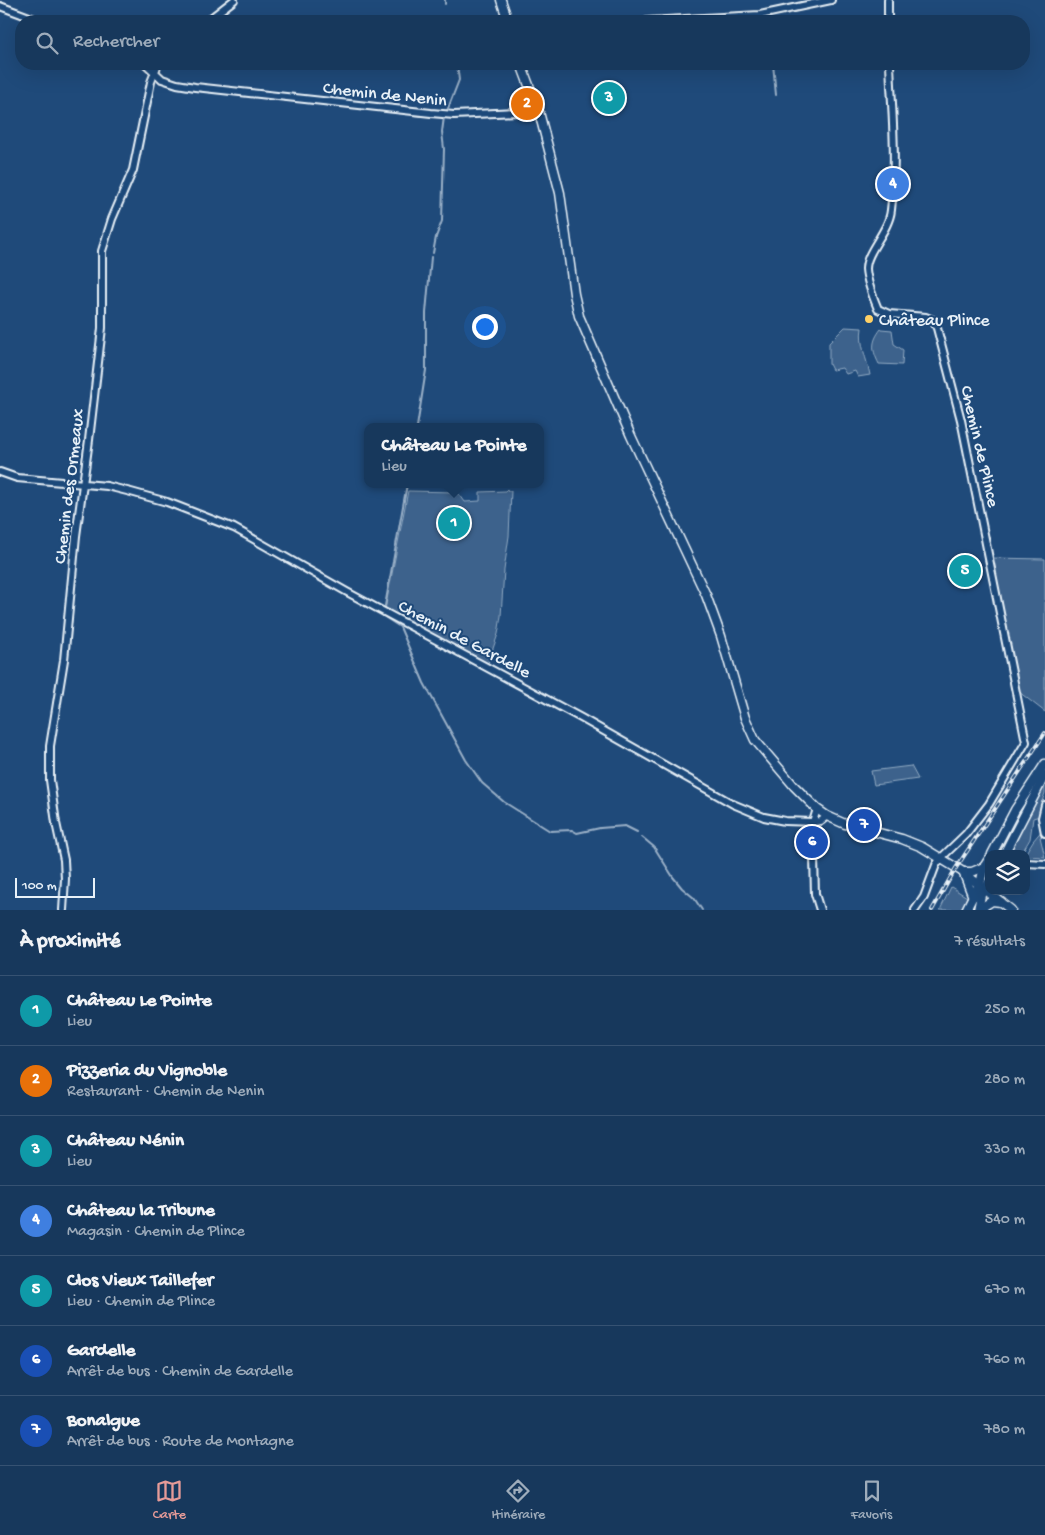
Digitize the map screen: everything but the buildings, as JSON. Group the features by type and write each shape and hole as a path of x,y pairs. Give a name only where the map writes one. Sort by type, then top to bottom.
{"main road":[{"path":"501,0 506,15"},
{"path":"523,70 538,111 560,193 574,294 579,316 634,443 706,595 721,636 745,718 755,740 794,786 817,809 827,816 845,824 902,839 922,847 964,872 1011,910"},
{"path":"995,850 1015,810 1045,764"},
{"path":"1006,850 1045,775"},
{"path":"964,872 985,869"},
{"path":"964,872 973,896"},
{"path":"977,910 985,873"},
{"path":"966,910 973,896 985,884"},
{"path":"977,910 997,897"}],"street":[{"path":"215,15 234,0"},
{"path":"760,15 831,0"},
{"path":"888,0 888,15"},
{"path":"0,6 24,15"},
{"name":"Chemin de Plince","path":"890,70 894,167 891,212 882,236 869,256 866,267 867,279 878,309 889,314 926,317 933,320 937,328 964,438 1026,742 989,804 966,834 941,858"},
{"name":"Chemin de Nenin","path":"154,72 162,78 178,84 194,87 400,111 454,115 538,111"},
{"name":"Chemin des Ormeaux","path":"63,910 64,860 56,823 50,746 64,660 76,536 102,328 102,251 112,219 133,170 154,72"},
{"name":"Chemin de Gardelle","path":"0,472 17,478 107,486 149,496 234,528 733,804 764,817 785,821 813,822 821,821 827,816"},
{"path":"1045,805 1042,818 1045,833"},
{"path":"817,809 813,822 815,894 820,910"},
{"path":"915,910 924,897 936,865 941,858"},
{"path":"1030,862 1045,864"}],"shaded area":[{"path":"845,327 862,328 862,346 870,375 858,377 855,371 846,374 842,368 832,370 829,364 829,343"},
{"path":"881,329 892,330 894,344 903,350 902,365 879,364 875,354 874,342"},
{"path":"507,489 511,491 509,536 504,570 501,616 498,634 488,663 385,610 408,491 454,492 460,495 465,502 480,501 480,492 505,491"},
{"path":"992,558 1045,559 1045,712 1019,692"},
{"path":"911,766 918,779 874,785 871,771"},
{"path":"1045,780 1045,793 1040,807 1040,816 1033,818 1030,839 1023,850 1007,850"},
{"path":"1043,829 1045,836 1040,837 1045,857 1030,856 1030,850 1027,850"},
{"path":"951,887 967,897 962,910 940,910"}],"waterway":[{"path":"447,111 459,80 458,70"},
{"path":"774,70 776,95"},
{"path":"433,253 442,221 444,149 442,132 444,117"},
{"path":"418,423 426,370 426,313 431,257"},
{"path":"385,606 406,488"},
{"path":"383,616 400,627 424,683 466,760 482,783 504,802 550,831 572,830 577,833 600,828 625,826 637,832"},
{"path":"642,837 654,847 673,877 694,898 702,910"}],"railway":[{"path":"932,910 956,868 1045,733"}],"place":[{"name":"Château Nénin","path":"609,98"},
{"name":"Pizzeria du Vignoble","path":"527,104"},
{"name":"Château la Tribune","path":"893,184"},
{"name":"Château Plince","path":"869,319"},
{"name":"Château Le Pointe","path":"454,523"},
{"name":"Clos Vieux Taillefer","path":"965,571"},
{"name":"Bonalgue","path":"864,825"},
{"name":"Gardelle","path":"812,842"}]}
